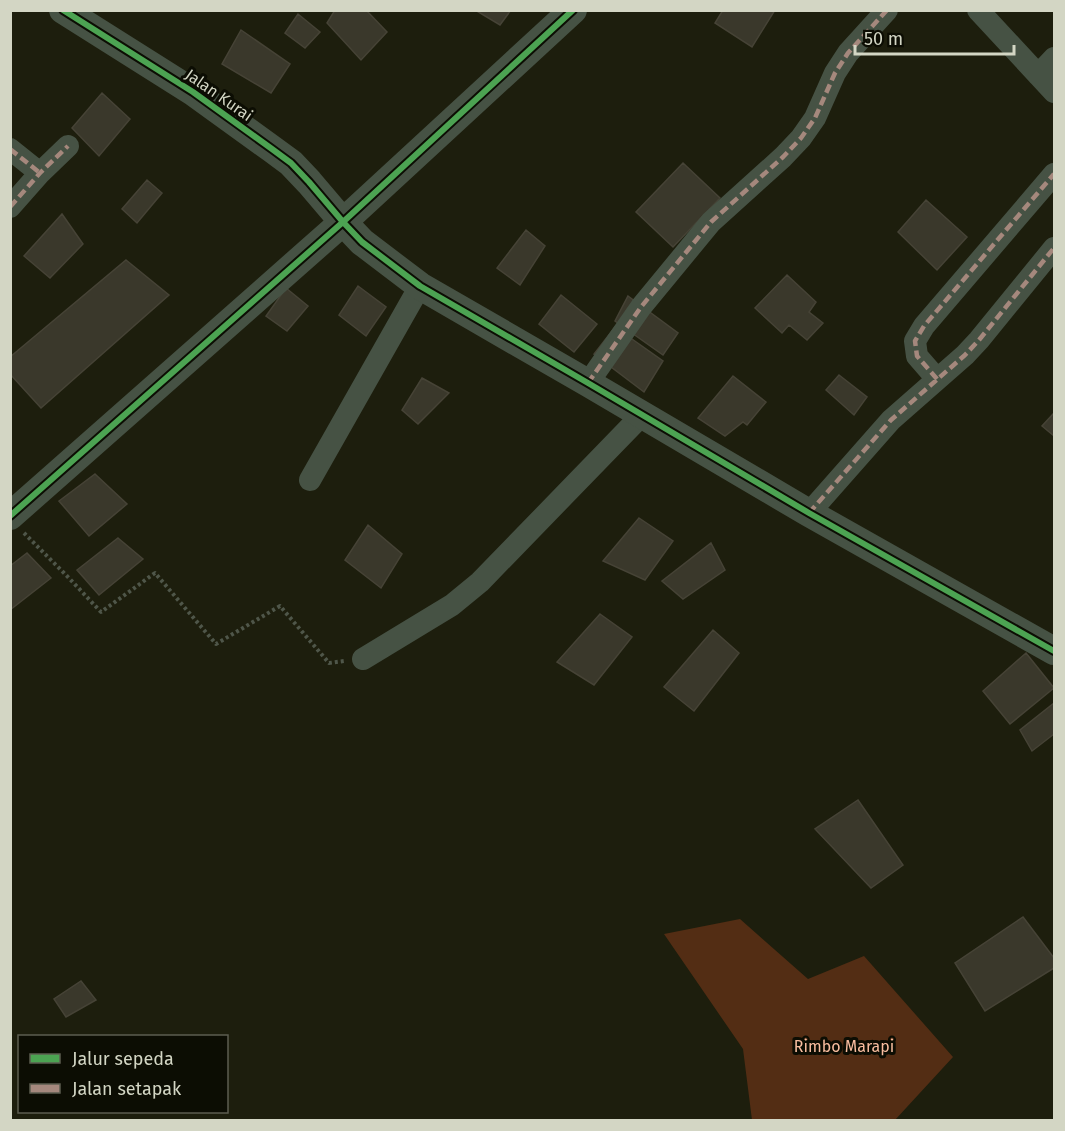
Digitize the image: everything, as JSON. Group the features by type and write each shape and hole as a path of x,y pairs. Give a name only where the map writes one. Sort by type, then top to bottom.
{"street":[{"name":"Jalan Kurai","path":"63,10 193,92 273,149 291,163 362,242 420,286 809,513 1054,651"},
{"path":"15,522 573,10"},
{"path":"588,383 641,307 711,222 801,138 848,53 887,10"},
{"path":"978,10 1054,92"},
{"path":"1038,75 1054,58"},
{"path":"10,207 68,146"},
{"path":"10,149 40,174"},
{"path":"937,379 917,356 915,341 924,326 1054,174"},
{"path":"809,513 891,420 979,340 1054,248"},
{"path":"310,480 420,286"},
{"path":"363,659 452,605 480,582 642,415"}],"path":[{"path":"15,522 100,612 155,573 216,644 280,606 329,663 363,659"}],"green space":[{"name":"Rimbo Marapi","path":"740,919 808,979 864,956 953,1057 895,1120 752,1120 743,1049 664,934"}],"building":[{"path":"335,10 366,10 387,32 361,60 327,23"},
{"path":"475,10 511,10 500,25"},
{"path":"723,10 775,10 752,47 715,23"},
{"path":"298,14 320,32 305,48 285,33"},
{"path":"241,30 290,64 271,93 222,64"},
{"path":"102,93 130,119 99,156 72,128"},
{"path":"683,163 720,198 673,247 636,212"},
{"path":"147,180 162,193 137,223 122,209"},
{"path":"926,200 967,237 937,270 898,232"},
{"path":"62,214 83,244 50,278 24,256"},
{"path":"526,230 545,246 520,285 497,268"},
{"path":"126,260 169,295 41,408 10,374 10,357"},
{"path":"787,275 816,302 809,312 823,323 807,340 789,325 782,333 755,308"},
{"path":"358,286 386,307 366,336 339,315"},
{"path":"286,288 308,306 287,331 266,316"},
{"path":"561,295 597,324 574,352 539,324"},
{"path":"628,296 678,333 663,355 615,321"},
{"path":"615,327 663,361 644,392 594,354"},
{"path":"839,375 867,397 854,415 826,390"},
{"path":"733,376 766,402 747,425 743,422 725,436 698,418"},
{"path":"422,378 449,393 418,424 402,410"},
{"path":"1054,413 1054,436 1042,426"},
{"path":"95,474 127,504 89,536 59,501"},
{"path":"639,518 673,541 645,580 603,561"},
{"path":"368,525 402,554 381,588 345,560"},
{"path":"118,538 143,559 99,595 77,570"},
{"path":"711,543 725,570 683,599 662,581"},
{"path":"27,553 51,578 10,610 10,566"},
{"path":"600,614 632,637 594,685 557,662"},
{"path":"713,630 739,653 694,711 664,687"},
{"path":"1026,653 1054,688 1010,724 983,691"},
{"path":"1054,703 1054,734 1032,751 1020,730"},
{"path":"858,800 903,865 871,888 815,829"},
{"path":"1023,917 1054,958 1054,968 985,1011 955,963"},
{"path":"81,981 96,1000 66,1017 54,999"}],"marked path":[{"path":"588,383 641,307 711,222 801,138 815,118 835,73 848,53 887,10"},
{"path":"10,207 68,146"},
{"path":"10,149 40,173"},
{"path":"937,379 917,356 915,341 924,326 1054,174"},
{"path":"809,513 891,420 979,340 1054,248"}],"cycle path":[{"path":"63,10 193,92 291,163 362,242 420,286 809,513 1054,651"},
{"path":"10,516 343,222 573,10"}]}
